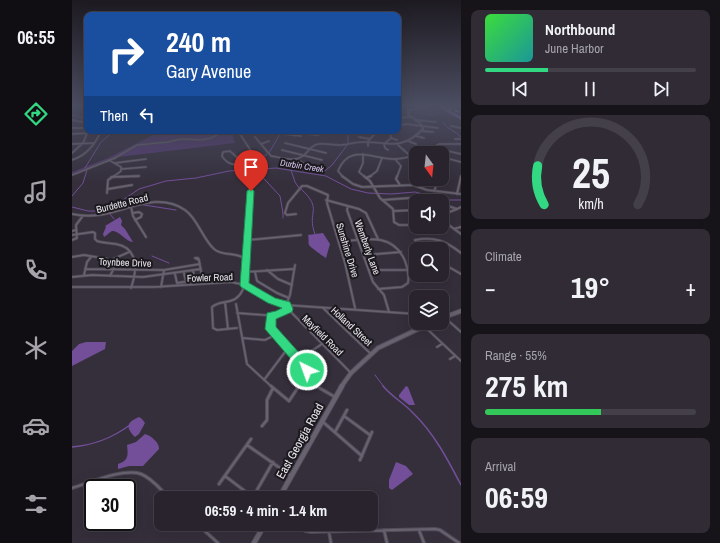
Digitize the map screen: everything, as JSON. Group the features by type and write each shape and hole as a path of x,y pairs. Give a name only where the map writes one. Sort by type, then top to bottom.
{"main road":[{"path":"449,315 461,311"},
{"name":"East Georgia Road","path":"283,491 335,397 351,373 371,354 394,340 415,330"},
{"path":"254,543 261,531"}],"street":[{"path":"296,159 304,155 309,148 316,145 368,142 398,144 408,141 422,131"},
{"path":"426,131 433,132"},
{"path":"72,134 84,132"},
{"path":"72,153 83,143 87,134"},
{"path":"72,160 81,157 95,143 100,134"},
{"path":"72,175 109,160 137,145 171,142 181,139 202,140 211,138 218,134"},
{"path":"239,134 255,157 243,163 233,166 229,165 223,158 222,154 225,151 232,152 243,163"},
{"path":"282,134 301,136"},
{"path":"311,134 320,134 324,137"},
{"path":"368,146 368,142 374,134"},
{"path":"416,136 424,138"},
{"path":"255,137 268,153 274,157 296,159 305,164 318,167"},
{"path":"359,137 370,139"},
{"path":"384,144 391,137 397,140"},
{"path":"455,140 461,139"},
{"path":"261,144 269,141"},
{"path":"408,141 416,144"},
{"path":"313,142 316,145"},
{"path":"72,144 95,143"},
{"path":"285,143 326,153"},
{"path":"384,144 385,148 388,150"},
{"path":"398,144 409,155"},
{"path":"461,144 439,144 436,146 461,154"},
{"path":"282,150 322,160"},
{"path":"409,156 395,159 362,154 351,154 339,168 339,174 354,184 373,187 409,185"},
{"path":"362,154 363,163 359,171 373,187 376,193 394,211 409,210"},
{"path":"366,178 377,172 381,166 382,157"},
{"path":"115,163 146,159"},
{"path":"395,159 401,166 396,179 400,185"},
{"path":"449,159 461,162"},
{"path":"109,160 122,169"},
{"path":"107,193 108,180 122,169 146,166"},
{"path":"111,177 139,176"},
{"path":"457,194 461,176"},
{"path":"237,328 215,329 212,324 212,307 214,304 233,301 240,295 244,285 245,259 250,218 248,210 252,178"},
{"path":"108,189 132,186"},
{"path":"296,214 287,215 285,213 288,204 302,186 307,186 328,195 326,200 361,210 367,214 379,240"},
{"path":"417,186 434,191 461,194"},
{"path":"434,191 436,186"},
{"path":"141,197 144,204"},
{"path":"382,200 409,198"},
{"name":"Sunshine Drive","path":"326,200 349,278 355,309"},
{"name":"Burdette Road","path":"72,214 82,217 103,216 144,204 168,202 189,213 205,238 215,250 222,254 239,254 245,259"},
{"name":"Wemberly Lane","path":"348,206 347,210 373,282 384,296 389,312"},
{"path":"449,206 457,209"},
{"path":"132,207 135,220 146,237"},
{"path":"449,212 461,207"},
{"path":"394,211 393,220 396,224 400,226 409,225"},
{"path":"133,213 139,212 142,214 141,217 135,220"},
{"path":"72,240 77,238 76,223 82,217"},
{"path":"449,226 461,234"},
{"path":"454,229 461,227"},
{"path":"72,231 76,230"},
{"path":"72,235 93,232 95,233 97,241 121,245 129,252 134,260 136,270 132,288"},
{"path":"248,240 301,235"},
{"path":"417,242 415,240 439,238 446,242"},
{"path":"339,242 379,240 391,242 401,252 409,281 405,286 378,289"},
{"path":"449,244 461,254"},
{"path":"72,257 84,255 110,261 129,252"},
{"path":"364,255 401,252"},
{"path":"84,275 87,262 92,256"},
{"path":"199,260 203,283"},
{"path":"110,261 113,269 110,276"},
{"name":"Toynbee Drive","path":"85,269 164,270 200,264"},
{"path":"286,305 292,285 293,269 295,265"},
{"path":"449,267 461,274"},
{"path":"72,276 163,276 201,269"},
{"path":"245,272 293,269"},
{"path":"162,287 164,270"},
{"path":"268,270 270,274 292,285"},
{"path":"369,270 407,270"},
{"path":"175,274 177,283 186,282 195,280 193,271"},
{"path":"255,271 257,281 277,293 289,298"},
{"path":"184,273 186,282"},
{"name":"Fowler Road","path":"72,287 89,286 132,288 229,282 244,285 271,300 286,305 409,313"},
{"path":"225,302 228,329"},
{"path":"236,304 247,364 289,401 304,380 308,371 270,328 271,315"},
{"name":"Mayfield Road","path":"286,305 288,309 351,373"},
{"name":"Holland Street","path":"323,308 371,354"},
{"path":"238,314 278,315 288,309"},
{"path":"449,322 461,332"},
{"path":"428,330 461,361"},
{"path":"242,338 265,340 276,335"},
{"path":"298,360 322,344"},
{"path":"437,347 442,344"},
{"path":"264,380 288,348"},
{"path":"450,359 455,356"},
{"path":"304,380 335,397"},
{"path":"262,426 267,420 267,400 273,388"},
{"path":"335,432 348,410"},
{"path":"344,416 370,435"},
{"path":"322,421 362,456"},
{"path":"360,460 372,432"},
{"path":"220,484 251,439"},
{"path":"247,445 292,476"},
{"path":"257,491 273,462"},
{"path":"72,488 122,474 137,473 146,477 161,491"},
{"path":"225,476 246,491"},
{"path":"384,530 387,543"},
{"path":"419,530 424,543"},
{"path":"305,531 440,530 460,543"},
{"path":"205,531 218,543"},
{"path":"329,532 331,543"}],"shaded area":[{"path":"155,134 233,134 235,143 118,157 72,176 72,172 108,158"},
{"path":"120,217 122,221 121,225 133,242 115,231 112,231 104,237 103,234 106,227 105,226"},
{"path":"323,233 330,244 326,258 309,245 308,235"},
{"path":"86,342 106,342 105,349 72,366 72,351 79,344"},
{"path":"406,386 408,387 415,405 409,405 399,397"},
{"path":"139,417 145,423 139,434 135,437 129,430 129,425 132,421"},
{"path":"145,434 158,444 159,449 143,466 129,466 118,469 118,464 122,463 127,457 127,445 136,442"},
{"path":"396,462 406,466 413,474 392,490 389,488 389,480"}],"waterway":[{"path":"454,131 461,137"},
{"path":"85,168 101,142 110,134"},
{"path":"269,153 280,134"},
{"path":"348,143 349,134"},
{"path":"321,174 332,165 348,144"},
{"path":"245,170 267,154"},
{"name":"Durbin Creek","path":"245,170 276,168 291,170"},
{"path":"72,196 83,183 87,170"},
{"name":"Durbin Creek","path":"120,201 139,189 166,181 196,178 229,171 245,170"},
{"path":"256,170 280,196 283,218"},
{"name":"Durbin Creek","path":"291,170 326,176 351,189 368,193 391,194 415,192 448,200 461,200"},
{"path":"291,170 295,182 299,188"},
{"path":"301,189 312,202 312,220 315,234"},
{"name":"Durbin Creek","path":"72,207 88,211 97,211 120,201"},
{"path":"120,201 126,204 142,203"},
{"path":"144,205 176,210"},
{"name":"Durbin Creek","path":"100,210 108,213"},
{"path":"110,214 114,219"},
{"path":"152,256 169,263"},
{"path":"375,375 384,387"},
{"path":"384,387 409,409 428,429 446,457 461,485"},
{"path":"72,447 88,445 103,440 117,434 130,425"}],"route":[{"path":"251,191 248,210 248,215 250,218 247,256 245,259 244,285 277,303 286,305 288,309 276,316 271,315 270,329 307,370"}]}
